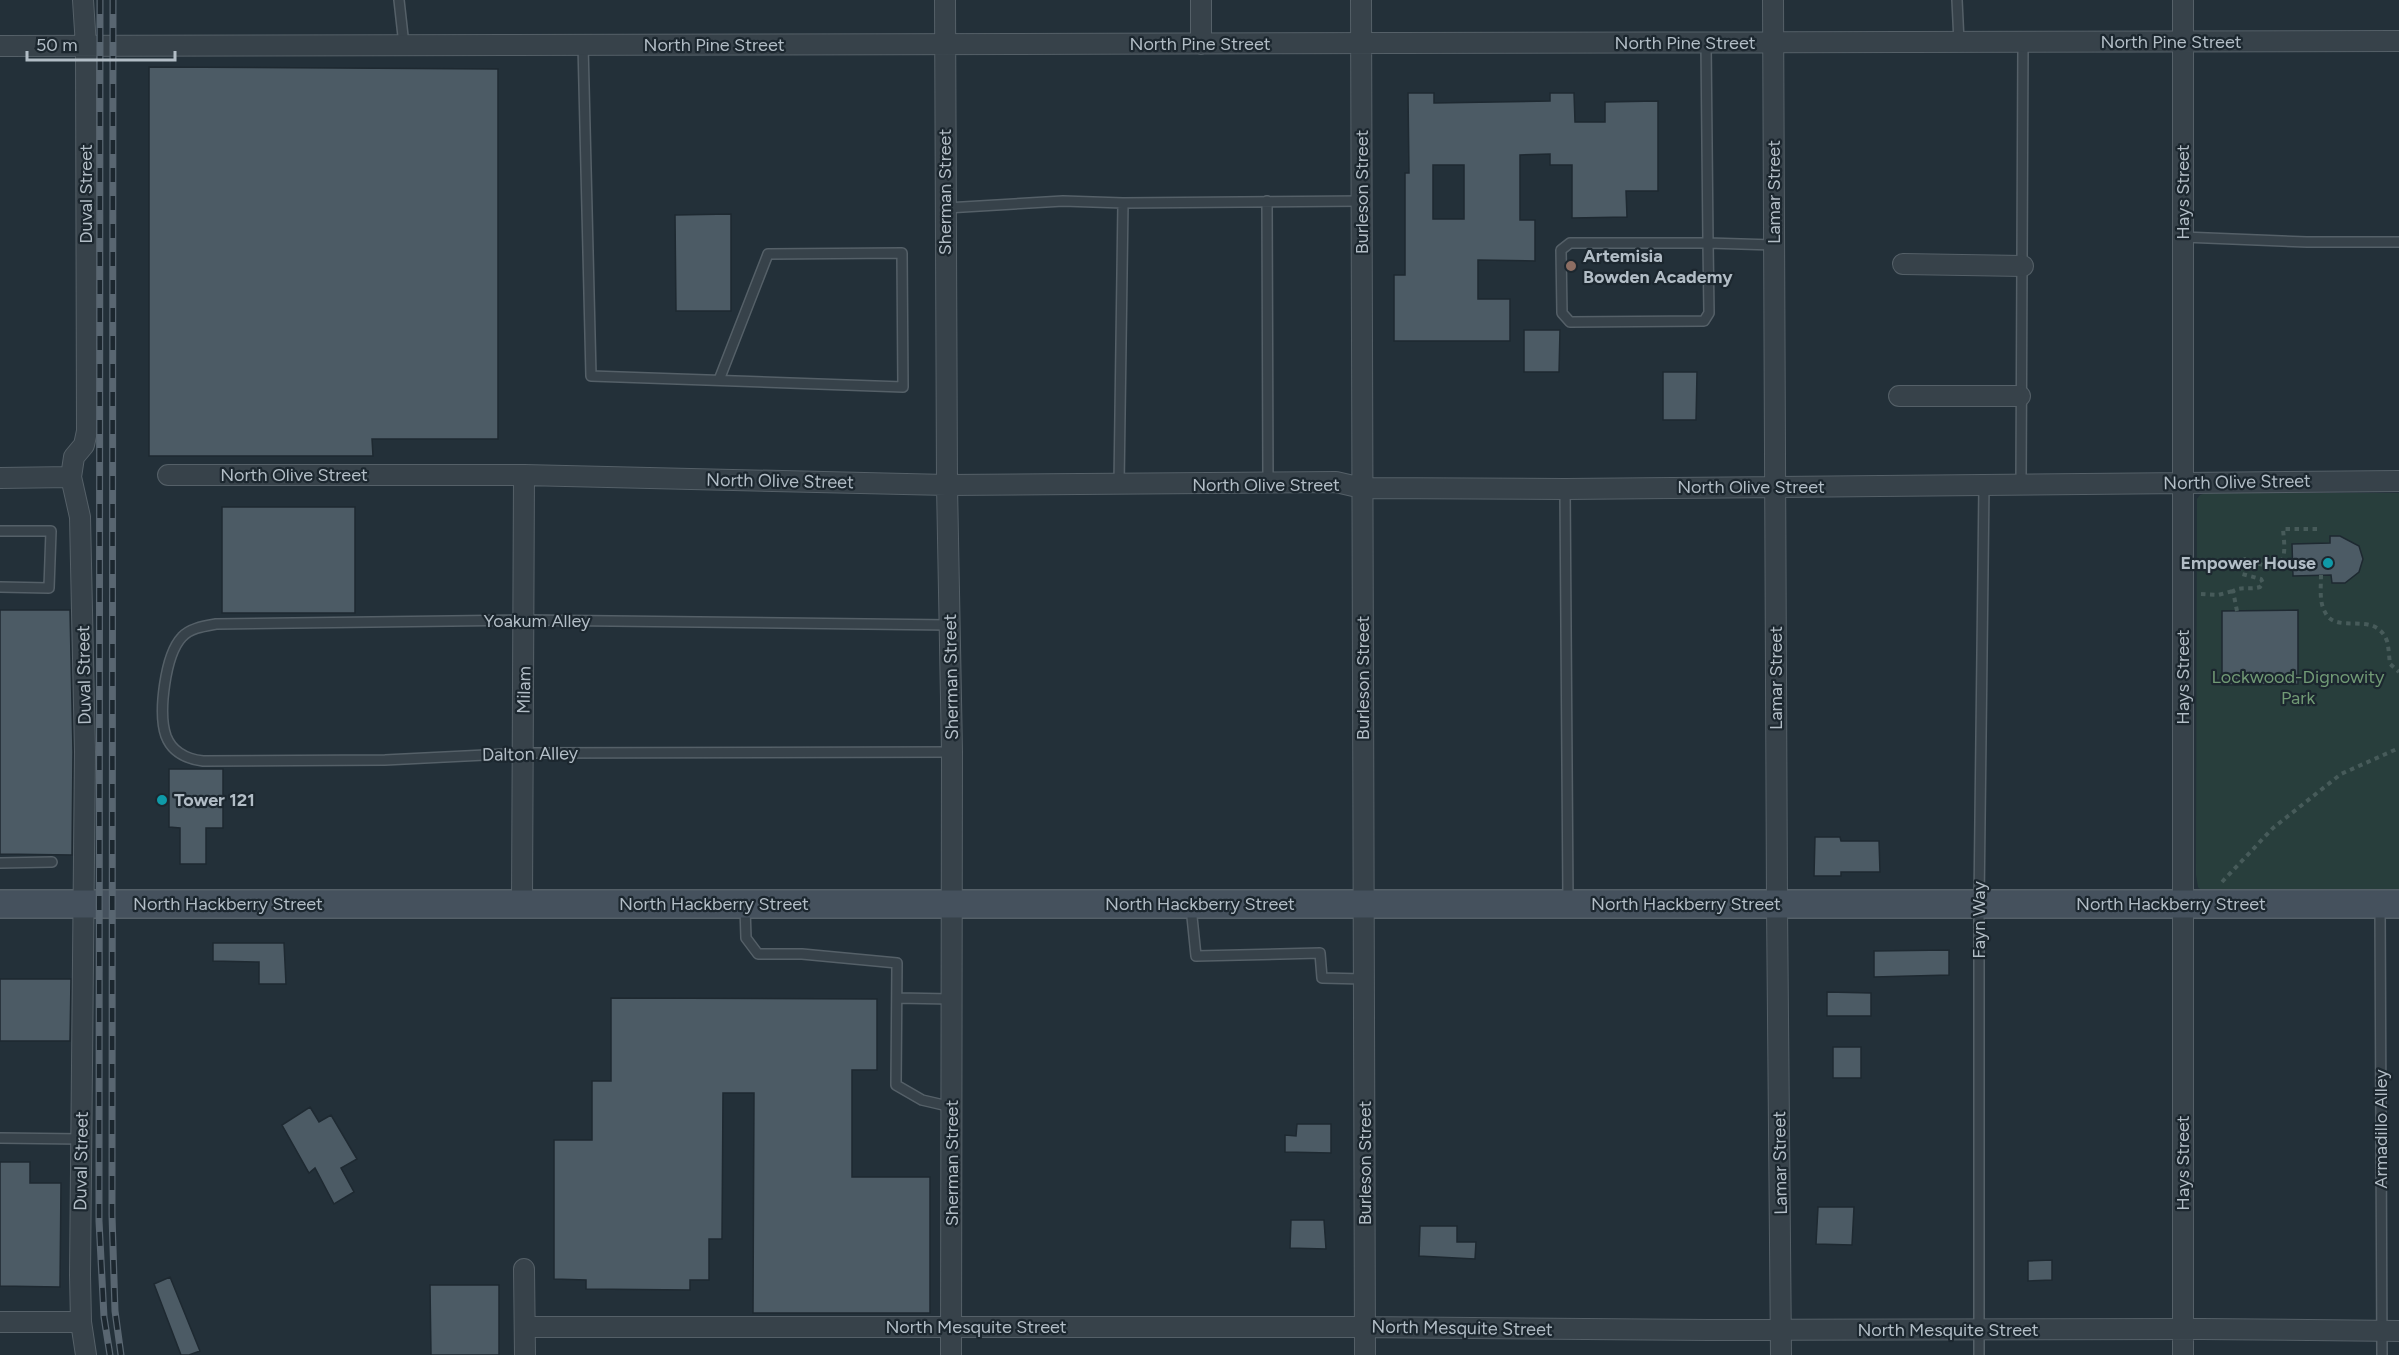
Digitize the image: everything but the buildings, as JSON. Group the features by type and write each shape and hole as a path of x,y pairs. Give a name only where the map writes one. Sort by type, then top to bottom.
{"main road":[{"name":"North Hackberry Street","path":"0,904 2390,904"}],"street":[{"name":"Duval Street","path":"83,0 86,45 87,430 84,445 74,457 70,477 80,517 83,606 84,904 81,1322 86,1355"},
{"name":"Sherman Street","path":"945,0 947,485 951,625 953,904 951,1355"},
{"path":"1201,0 1201,44"},
{"name":"Burleson Street","path":"1361,0 1365,1355"},
{"name":"Lamar Street","path":"1773,0 1774,487 1781,1355"},
{"name":"Hays Street","path":"2183,0 2183,1355"},
{"name":"North Pine Street","path":"0,45 2399,41"},
{"path":"1903,264 2023,266"},
{"path":"1899,396 2020,396"},
{"name":"North Olive Street","path":"168,475 524,475 947,485 1336,482 1362,488 1565,489 2399,481"},
{"name":"Milam","path":"522,904 524,475"},
{"path":"0,478 70,477"},
{"path":"524,1269 525,1355"},
{"path":"0,1322 81,1322"},
{"name":"North Mesquite Street","path":"525,1327 1365,1327 2391,1331"}],"lane":[{"path":"399,0 404,45"},
{"path":"1957,0 1959,42"},
{"path":"1706,43 1708,243 1709,314 1704,321 1570,321 1562,314 1561,250 1570,243 1708,243 1774,245"},
{"path":"2021,485 2023,43"},
{"path":"583,44 591,376 903,387 902,253 768,254 719,380"},
{"path":"946,208 1063,201 1123,203 1362,201"},
{"path":"1267,201 1268,484"},
{"path":"1119,485 1123,203"},
{"path":"2184,237 2307,242 2399,242"},
{"name":"Fayn Way","path":"1979,1355 1979,904 1984,486"},
{"path":"1565,489 1568,904"},
{"path":"0,531 51,531 49,588 0,587"},
{"name":"Yoakum Alley","path":"165,689 171,657 182,637 189,631 210,625 525,620 951,625"},
{"name":"Dalton Alley","path":"165,689 166,738 180,754 189,759 218,761 386,760 523,753 952,752"},
{"path":"0,863 52,862"},
{"path":"745,904 746,938 758,954 802,954 897,963 896,1085 922,1100 952,1107"},
{"path":"1191,904 1196,956 1320,953 1322,978 1364,979"},
{"name":"Armadillo Alley","path":"2382,1355 2391,1331 2390,904"},
{"path":"897,998 952,999"},
{"path":"0,1138 81,1139"}],"path":[{"path":"2183,594 2218,595 2240,587 2260,588 2263,583 2260,579 2242,574 2241,562 2246,558 2274,568 2282,562 2283,529 2321,529"},
{"path":"2321,575 2321,601 2325,614 2335,622 2368,623 2377,629 2388,643 2390,664 2399,672"},
{"path":"2233,591 2237,611"},
{"path":"2217,887 2273,828 2341,774 2399,748"}],"green space":[{"name":"Lockwood-Dignowity Park","path":"2206,493 2399,493 2399,895 2204,893 2198,887 2196,875 2197,499"}],"railway":[{"path":"100,0 99,1221 104,1317 110,1355"},
{"path":"113,0 112,1215 115,1311 121,1355"}],"place":[{"name":"Artemisia Bowden Academy","path":"1571,266"},
{"name":"Empower House","path":"2328,563"},
{"name":"Tower 121","path":"162,800"}]}
